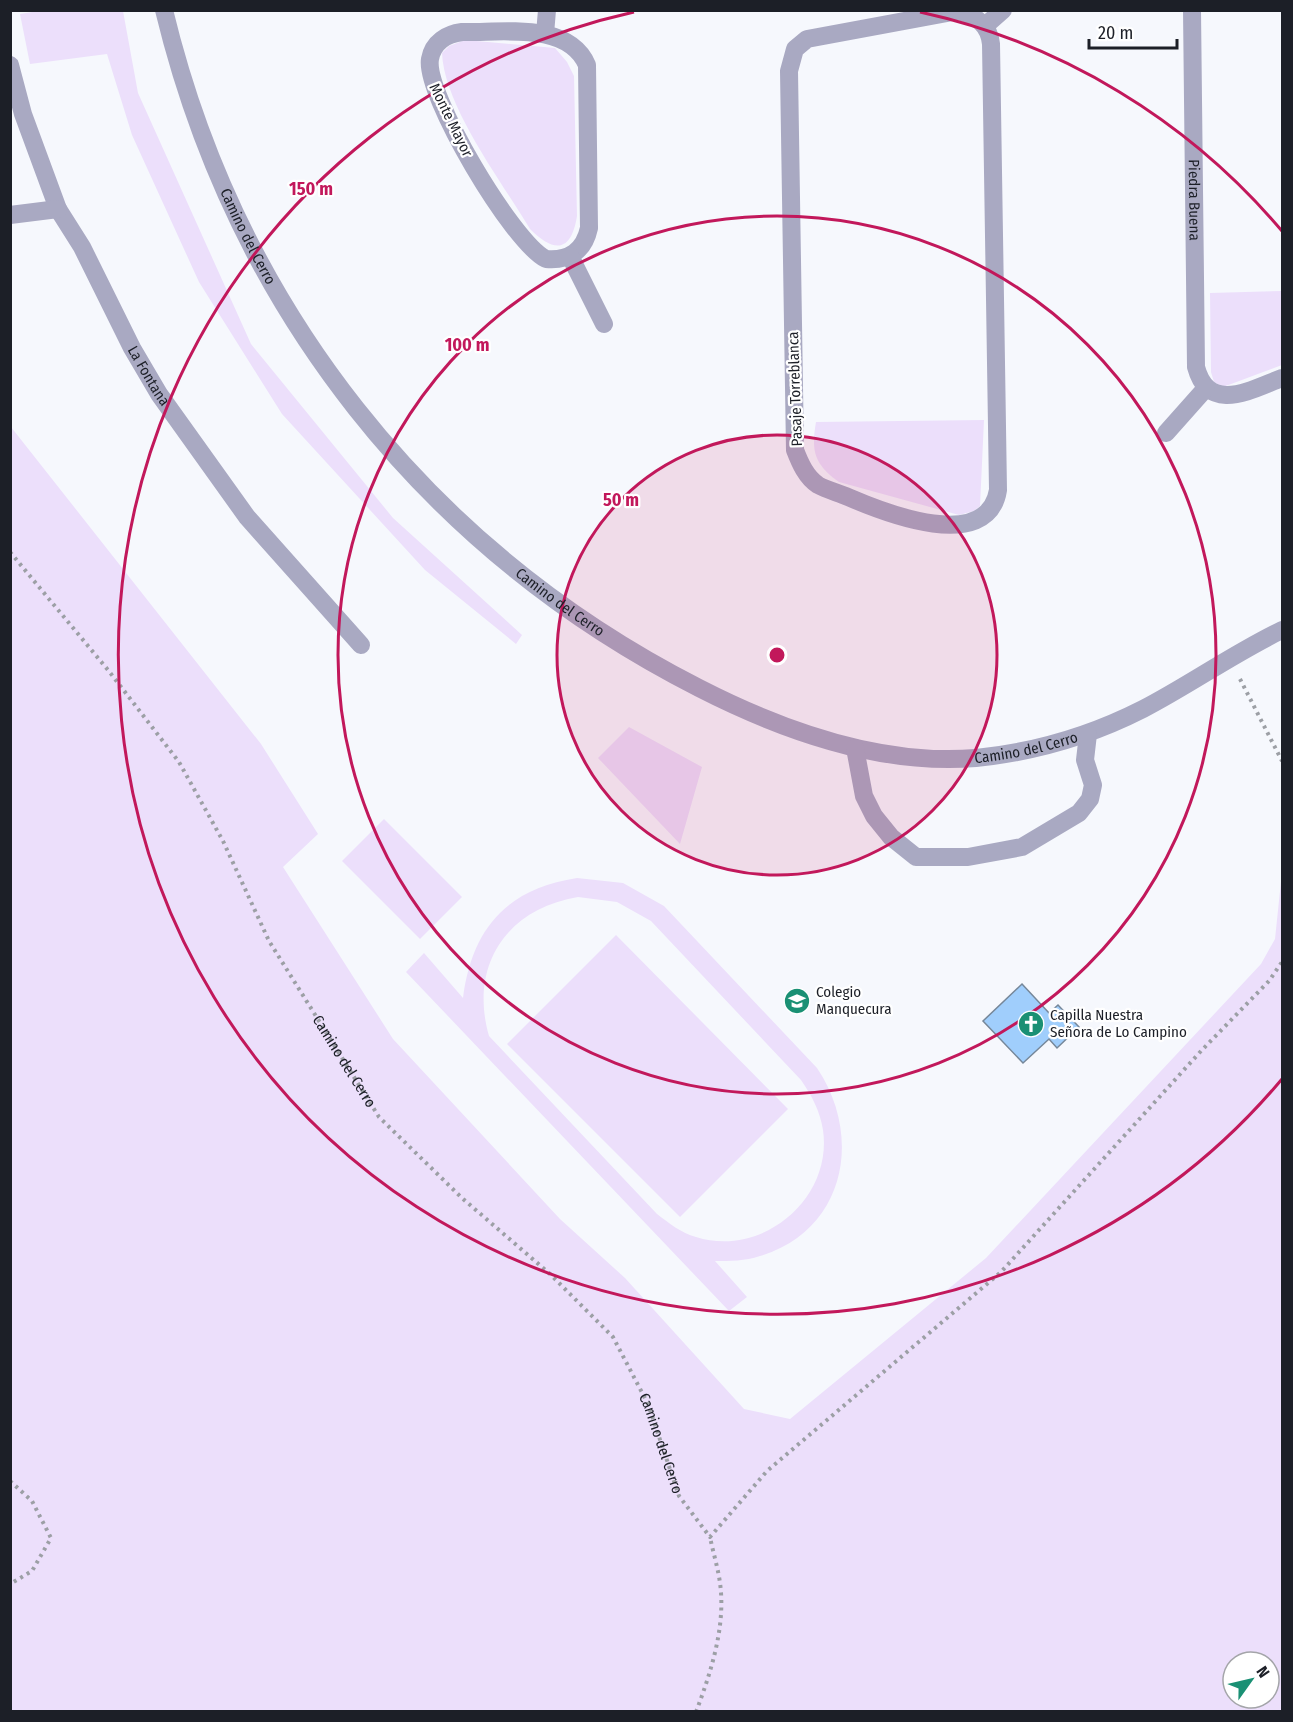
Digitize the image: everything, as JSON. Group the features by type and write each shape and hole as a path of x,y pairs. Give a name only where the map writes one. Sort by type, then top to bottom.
{"street":[{"name":"Camino del Cerro","path":"164,10 198,128 236,219 261,269 319,361 381,441 415,478 501,558 581,618 633,652 772,722 855,748 893,755 971,758 1011,754 1088,734 1144,708 1282,630"},
{"path":"545,34 547,10"},
{"path":"986,25 1003,10"},
{"name":"Piedra Buena","path":"1192,10 1196,356 1199,379 1206,388"},
{"name":"Pasaje Torreblanca","path":"943,11 965,13 986,25 991,45 998,490 993,506 978,520 943,524 908,519 876,509 818,485 807,475 795,450 789,70 795,49 807,39 901,23 943,11"},
{"name":"Monte Mayor","path":"453,33 545,34 578,49 586,65 589,228 583,245 570,256 556,260 546,259 536,254 519,235 494,198 453,127 431,81 429,70 432,51 444,37 453,33"},
{"name":"La Fontana","path":"10,65 23,114 58,209 82,247 132,348 188,438 248,517 361,645"},
{"path":"10,215 58,209"},
{"path":"570,256 604,324"},
{"path":"1166,433 1206,388 1215,393 1236,394 1282,378"},
{"path":"855,748 864,796 874,816 891,837 916,857 968,857 1022,847 1079,813 1090,800 1093,785 1085,760 1088,734"}],"path":[{"name":"Camino del Cerro","path":"10,552 108,670 179,762 224,841 269,941 379,1117 462,1198 550,1274 613,1337 648,1404 679,1496 710,1537 720,1584 720,1614 717,1645 696,1712"},
{"path":"1229,658 1282,761"},
{"path":"710,1537 767,1472 1001,1272 1201,1051 1269,981 1282,962"},
{"path":"10,1481 32,1501 51,1538 32,1571 10,1584"}],"shaded area":[{"path":"38,11 123,11 138,93 251,344 393,518 522,635 516,644 425,570 282,414 199,282 132,135 107,54 30,64 20,14"},
{"path":"465,40 555,48 567,62 574,76 577,216 566,243 553,245 538,237 530,229 463,120 445,74 442,53 449,46"},
{"path":"1282,291 1282,365 1223,387 1214,382 1211,372 1210,293"},
{"path":"984,420 980,506 974,511 959,515 839,482 819,463 814,449 816,422"},
{"path":"11,427 261,744 318,834 283,867 393,1039 560,1219 625,1278 744,1409 790,1419 986,1258 1261,964 1275,939 1282,872 1282,1711 11,1711"},
{"path":"629,727 702,767 680,844 598,758"},
{"path":"384,819 462,897 420,939 342,861"},
{"path":"577,878 623,883 664,906 817,1068 831,1095 840,1122 842,1151 838,1178 828,1203 812,1225 789,1243 754,1258 715,1261 747,1297 729,1311 406,972 424,953 463,998 475,952 484,933 497,916 530,892 552,883","holes":["578,897 617,902 651,921 801,1080 815,1104 823,1130 823,1155 817,1179 805,1200 788,1217 768,1231 745,1239 721,1241 696,1237 671,1224 657,1214 489,1036 484,1010 484,986 489,964 499,945 513,928 531,914 553,904"]},
{"path":"616,935 788,1109 680,1217 507,1044"}],"building":[{"name":"Capilla Nuestra Señora de Lo Campino","path":"1022,984 1049,1013 1058,1005 1079,1027 1057,1048 1049,1039 1023,1063 983,1021"}],"place":[{"name":"Colegio Manquecura","path":"797,1001"},
{"name":"Capilla Nuestra Señora de Lo Campino","path":"1031,1024"}]}
